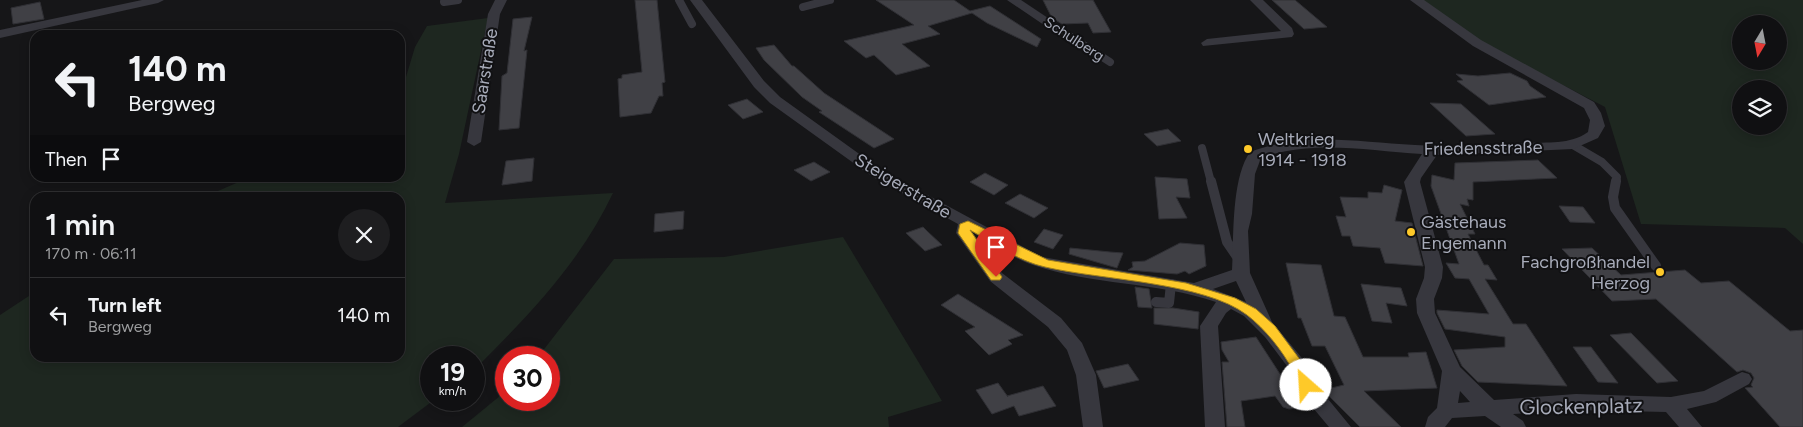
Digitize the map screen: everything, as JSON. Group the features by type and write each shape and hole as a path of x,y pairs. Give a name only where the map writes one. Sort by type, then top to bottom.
{"street":[{"path":"0,34 133,3 158,0"},
{"name":"Saarstraße","path":"474,142 494,14 501,0"},
{"name":"Steigerstraße","path":"696,0 742,63 775,100 878,174 1012,248 1046,264 1195,289 1230,301 1251,312 1267,327 1299,368 1306,385 1341,427"},
{"name":"Schulberg","path":"1013,0 1048,22"},
{"path":"1207,43 1288,34 1288,30 1256,0"},
{"name":"Friedensstraße","path":"1267,327 1241,268 1242,244 1240,231 1244,214 1247,174 1255,155 1287,144 1315,143 1428,150 1572,145 1586,141 1596,133 1598,126 1597,116 1589,105 1477,43 1416,0"},
{"path":"1428,150 1430,155 1428,160 1415,174 1412,182 1434,267 1433,278 1425,299 1426,312 1452,371 1490,409"},
{"path":"968,224 964,227 964,233 996,277 1044,314 1071,339 1081,357 1090,385 1093,427"},
{"path":"1195,289 1241,268"},
{"path":"1214,427 1208,326 1219,309 1230,301"},
{"path":"1441,419 1452,371"},
{"name":"Glockenplatz","path":"1441,419 1490,409 1576,402 1671,405 1709,398 1742,379"},
{"path":"1671,405 1692,427"},
{"name":"Glockenplatz","path":"1490,409 1516,427"}],"lane":[{"path":"444,2 458,0"},
{"path":"679,0 692,24"},
{"path":"803,6 830,0"},
{"name":"Schulberg","path":"1048,22 1110,62"},
{"path":"1572,145 1602,162 1616,177 1613,197 1615,208 1656,266"},
{"path":"1202,148 1227,242 1241,268"},
{"path":"1156,302 1168,303 1171,284"},
{"path":"1490,409 1504,427"}],"shaded area":[{"path":"1422,0 1803,0 1803,244 1785,228 1641,224 1605,107 1482,43"},
{"path":"488,18 459,154 445,203 613,193 600,218 570,264 536,306 498,346 495,346 495,349 485,359 485,346 420,346 420,410 398,427 0,427 0,315 30,295 30,362 405,362 405,192 216,192 239,182 405,182 405,80 415,47 427,26"},
{"path":"843,237 942,401 888,417 889,427 462,427 482,411 485,411 485,408 495,400 495,411 560,411 560,346 547,346 614,259 724,257"}],"building":[{"path":"635,0 657,0 665,82 662,83 663,96 659,96 651,113 620,117 618,79 622,78 622,75 642,72"},
{"path":"876,0 954,0 970,11 990,6 1041,39 1037,47 987,23 972,13 928,26 940,34 902,44 930,66 896,75 874,55 866,58 844,41 914,25"},
{"path":"1043,0 1093,0 1111,32 1093,33 1088,23 1062,24 1052,18"},
{"path":"1272,0 1295,0 1327,27 1304,29"},
{"path":"40,2 44,19 13,24 11,8"},
{"path":"532,17 524,51 527,50 519,128 499,130 502,76 507,73 513,19"},
{"path":"774,45 792,66 824,93 894,139 874,148 819,112 822,111 802,97 764,60 756,48"},
{"path":"1510,73 1527,81 1530,86 1546,97 1489,105 1457,81 1463,80 1456,74 1478,76"},
{"path":"747,99 763,112 743,119 728,105"},
{"path":"1430,103 1461,104 1495,134 1466,136"},
{"path":"1168,129 1181,141 1157,146 1144,134"},
{"path":"534,158 532,181 502,185 506,161"},
{"path":"1538,160 1557,178 1473,182 1473,200 1467,199 1469,206 1460,204 1475,234 1468,234 1484,265 1488,265 1497,280 1485,279 1513,324 1526,324 1567,386 1478,382 1462,366 1454,350 1505,347 1505,337 1445,329 1437,313 1437,310 1489,314 1469,279 1455,278 1446,263 1459,264 1431,186 1432,175 1454,180 1455,163"},
{"path":"814,162 830,172 811,181 794,170"},
{"path":"985,173 1008,185 994,195 970,182"},
{"path":"1155,177 1187,179 1190,198 1176,197 1187,218 1159,219"},
{"path":"1384,185 1402,190 1395,221 1412,223 1423,266 1385,263 1380,248 1353,246 1350,236 1342,236 1336,216 1346,217 1340,197 1368,198 1368,192 1382,193"},
{"path":"1020,194 1048,208 1034,218 1005,203"},
{"path":"1559,206 1583,207 1595,223 1570,222"},
{"path":"684,211 683,229 654,232 655,214"},
{"path":"923,227 942,245 925,251 906,233"},
{"path":"1044,229 1063,235 1053,249 1034,242"},
{"path":"1180,243 1204,245 1206,266 1189,274 1185,271 1177,274 1128,270 1133,267 1132,262 1145,261"},
{"path":"1070,248 1123,253 1117,268 1069,254"},
{"path":"1592,248 1621,275 1685,270 1701,283 1729,281 1790,331 1803,330 1803,427 1780,427 1745,388 1753,387 1751,385 1754,378 1751,373 1743,370 1737,372 1656,299 1612,301 1562,249"},
{"path":"1286,263 1321,265 1334,316 1345,317 1363,357 1409,357 1408,353 1426,352 1437,388 1364,391 1401,427 1360,427 1323,390 1344,385 1325,346 1312,346 1301,318 1298,318"},
{"path":"1361,284 1401,288 1407,306 1386,303 1392,323 1372,321"},
{"path":"1135,287 1149,289 1152,308 1138,307"},
{"path":"958,294 1023,335 1008,340 1012,344 989,355 965,331 975,327 941,305"},
{"path":"1154,308 1173,308 1199,312 1198,329 1154,324"},
{"path":"1631,333 1678,381 1657,383 1610,335"},
{"path":"1256,337 1280,374 1287,373 1297,391 1309,406 1289,409 1283,407 1275,396 1241,401 1245,427 1227,427 1222,362 1229,362 1222,350 1221,342"},
{"path":"1573,347 1591,347 1618,383 1598,382"},
{"path":"1128,364 1139,380 1104,388 1096,371"},
{"path":"998,383 1007,396 1043,386 1056,406 1019,416 1014,406 992,414 976,390"}],"place":[{"name":"Weltkrieg 1914 - 1918","path":"1248,149"},
{"name":"Gästehaus Engemann","path":"1411,232"},
{"name":"Fachgroßhandel Herzog","path":"1660,272"}],"route":[{"path":"996,277 964,233 964,227 968,224 1046,264 1186,287 1230,301 1251,312 1270,330 1299,368 1306,385"}]}
